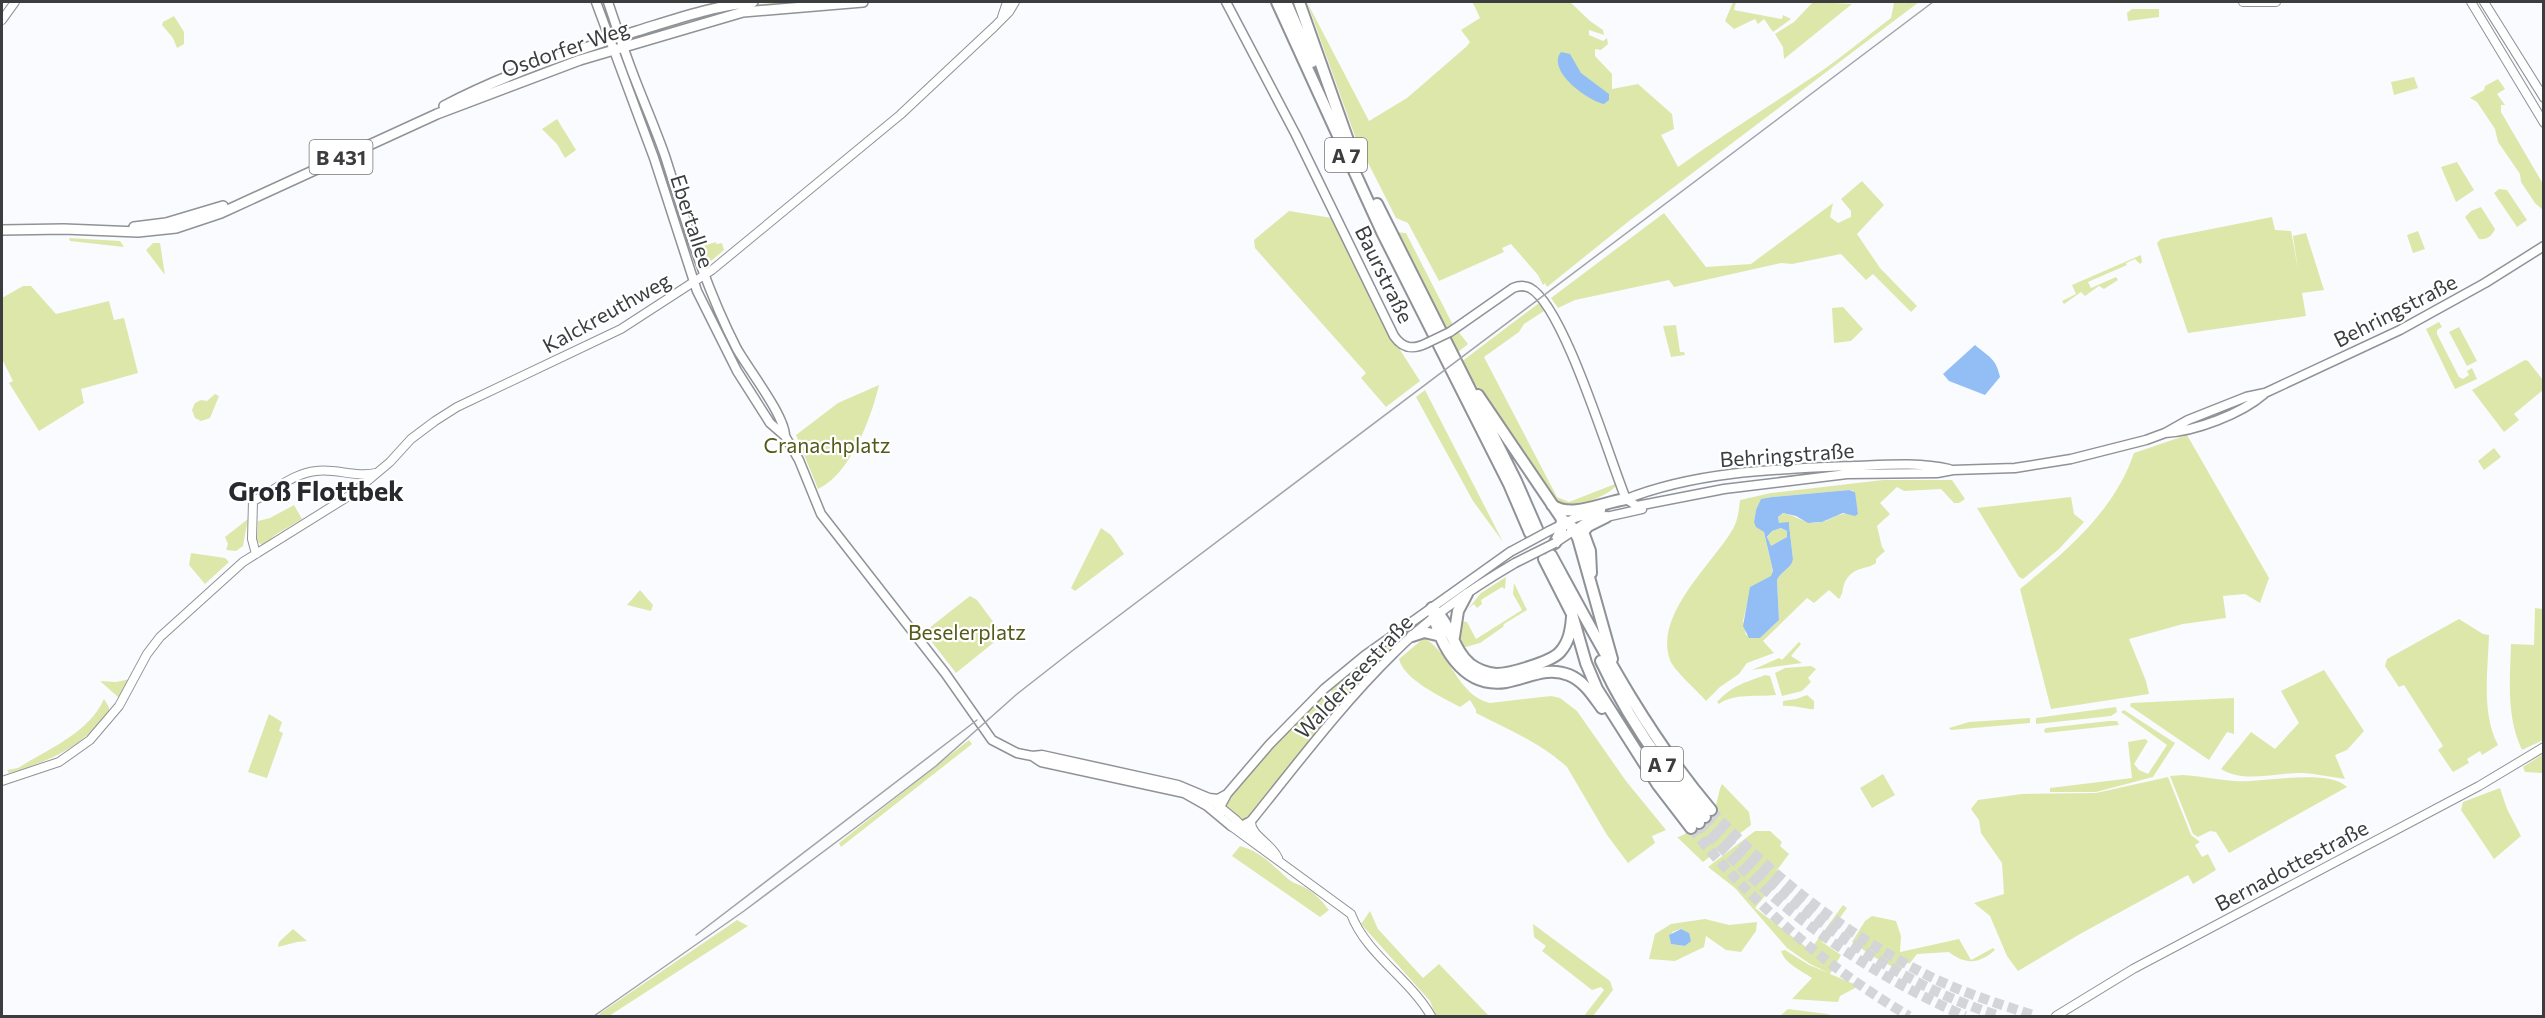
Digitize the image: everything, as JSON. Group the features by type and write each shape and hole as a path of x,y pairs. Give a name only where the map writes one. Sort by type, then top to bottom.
{"highway":[{"name":"A 7","path":"1277,2 1382,232 1534,531 1516,481 1350,146 1286,2"},
{"path":"1299,2 1350,146"},
{"path":"1449,349 1550,504 1566,524 1590,579 1616,674"},
{"path":"1550,504 1560,510 1574,511 1626,499"},
{"path":"1590,579 1590,550 1583,532 1588,526 1606,517"},
{"path":"1555,543 1566,524"},
{"name":"A 7","path":"1548,557 1648,727 1681,774 1701,820 1654,776 1592,678 1572,614 1548,557"},
{"path":"1454,640 1456,616 1467,594"},
{"path":"1435,614 1441,636 1459,667 1477,679 1504,682 1542,672 1563,673 1578,679 1603,709 1616,719"},
{"path":"1435,614 1463,656 1476,668 1493,673 1510,672 1540,663 1556,655 1568,639 1572,614"},
{"path":"1412,636 1424,632 1441,636"},
{"name":"A 7","path":"1592,634 1597,652 1633,722 1701,820"}],"main road":[{"name":"Ebertallee","path":"596,2 644,130 694,282 715,330 737,371 773,426 785,436"},
{"name":"Ebertallee","path":"608,2 664,155 704,276 729,333 782,422 785,436 806,477 821,514 877,584 994,742 1012,752 1032,756"},
{"name":"Osdorfer Weg","path":"423,120 436,110 492,83 620,36 703,10 753,2"},
{"name":"Osdorfer Weg","path":"166,226 205,219 423,120 540,74 613,50 743,12 863,2"},
{"name":"Baurstraße","path":"1226,2 1296,135 1394,336 1408,348 1427,344 1450,332 1512,288 1525,286 1534,290 1551,314 1575,361 1626,499"},
{"name":"B 431","path":"2,224 166,226"},
{"name":"B 431","path":"2,230 64,229 138,232 166,226"},
{"name":"Behringstraße","path":"1626,499 1637,506 1724,489 1847,474 1937,473 1953,470 2015,468 2071,459 2123,447 2165,433 2178,432 2229,415 2252,404 2265,393 2408,326 2485,283 2542,247"},
{"name":"Behringstraße","path":"1509,552 1549,531 1626,499 1660,488 1716,477 1781,470 1876,466 1937,466 1953,470"},
{"name":"Behringstraße","path":"1566,524 1628,513 1665,500"},
{"name":"Walderseestraße","path":"1220,812 1227,794 1276,737 1324,689 1482,582 1555,543"},
{"name":"Walderseestraße","path":"1241,826 1251,820 1334,719 1393,653 1435,614 1509,552"},
{"path":"1032,756 1042,755 1178,785 1209,798 1218,799 1227,794"},
{"path":"1032,756 1041,762 1184,793 1220,812 1231,826 1241,826"}],"street":[{"path":"2,20 15,2"},
{"name":"Kalckreuthweg","path":"1002,18 1007,2"},
{"name":"Kalckreuthweg","path":"2,781 59,762 90,740 119,706 147,654 160,637 239,565 360,488 411,439 440,417 602,339 645,315 704,276 900,115 1002,18 1015,2"},
{"path":"2243,2 2276,2"},
{"path":"2470,2 2544,123"},
{"path":"2484,2 2544,99"},
{"path":"256,554 252,539 253,501 311,471 374,476"},
{"path":"356,475 360,488"},
{"name":"Bernadottestraße","path":"2056,1017 2133,969 2479,786 2544,747"},
{"path":"1209,798 1220,812 1241,826 1265,850"},
{"path":"1251,820 1254,832 1273,848 1278,859"},
{"path":"1231,826 1351,914 1359,931 1410,987 1431,1017"}],"green space":[{"path":"779,2 838,2 768,7 633,40 719,9"},
{"path":"1307,2 1369,121 1407,98 1466,47 1470,42 1461,30 1480,18 1473,3 1570,2 1603,30 1604,35 1589,30 1589,35 1603,41 1607,38 1608,44 1601,50 1595,49 1595,56 1612,74 1612,89 1638,84 1672,114 1674,129 1661,135 1678,167 1838,59 1891,18 1894,3 1919,2 1629,221 1547,287 1511,244 1502,248 1504,252 1439,281 1408,223 1396,218 1356,139"},
{"path":"1733,2 1736,2 1734,10 1782,19 1783,15 1791,19 1773,32 1764,19 1758,24 1755,19 1734,29 1725,21"},
{"path":"1813,2 1852,4 1784,59 1783,47 1775,34 1794,22"},
{"path":"2132,9 2159,9 2159,17 2128,21 2127,13"},
{"path":"174,16 184,32 184,44 177,48 173,38 162,25"},
{"path":"2414,77 2418,88 2394,95 2391,82"},
{"path":"2498,79 2505,89 2497,94 2505,105 2501,105 2501,112 2543,184 2543,210 2535,203 2521,182 2520,174 2498,142 2495,129 2477,102 2470,98"},
{"path":"557,119 576,150 565,158 557,144 542,129"},
{"path":"2457,162 2474,190 2456,202 2441,167"},
{"path":"1862,181 1884,205 1857,234 1880,268 1917,306 1911,312 1873,274 1866,280 1841,254 1792,264 1781,263 1674,287 1669,280 1575,300 1558,308 1551,298 1664,213 1706,267 1751,264 1833,203 1830,217 1838,223 1851,217 1851,211 1841,199"},
{"path":"2499,189 2507,190 2527,220 2517,227 2494,193"},
{"path":"2481,207 2495,229 2489,237 2484,239 2479,239 2465,217 2471,211"},
{"path":"1289,211 1332,218 1337,223 1393,339 1420,381 1386,407 1361,378 1366,373 1255,248 1254,240"},
{"path":"2272,217 2275,230 2291,231 2298,269 2293,236 2306,233 2324,290 2302,293 2306,316 2188,333 2157,243 2161,239"},
{"path":"2418,231 2425,249 2413,253 2407,235"},
{"path":"1395,232 1406,233 1453,325 1468,344 1457,353"},
{"path":"69,238 120,241 124,247 70,241"},
{"path":"716,242 716,244 722,243 724,250 711,261 703,260 700,247"},
{"path":"153,243 160,243 165,275 146,250"},
{"path":"2141,255 2140,264 2135,259 2126,263 2127,265 2088,282 2091,288 2116,277 2118,280 2104,289 2099,286 2085,296 2081,292 2064,304 2062,301 2076,294 2072,285"},
{"path":"23,286 31,286 56,314 109,301 114,320 124,318 138,373 81,389 84,403 39,431 9,383 13,381 2,359 2,298"},
{"path":"1539,303 1544,311 1524,324 1519,332 1484,357 1557,497 1569,502 1615,484 1615,487 1607,493 1572,507 1562,505 1547,495 1461,362"},
{"path":"1843,307 1863,329 1851,341 1834,343 1832,308"},
{"path":"2439,322 2442,327 2437,330 2437,334 2459,377 2463,379 2469,375 2467,371 2472,368 2477,379 2455,389 2426,329"},
{"path":"1676,325 1680,352 1684,352 1685,355 1671,357 1663,326"},
{"path":"2459,327 2477,361 2467,366 2449,332"},
{"path":"2525,360 2543,380 2543,390 2514,414 2519,420 2504,432 2472,390"},
{"name":"Cranachplatz","path":"879,385 865,428 850,458 830,482 818,489 796,435 838,403"},
{"path":"1425,390 1503,542 1473,501 1416,397"},
{"path":"215,394 219,396 210,418 201,421 195,418 192,410 195,403 201,400 207,401"},
{"path":"2187,435 2269,578 2260,603 2245,594 2223,596 2226,618 2183,624 2129,639 2149,694 2051,709 2020,589 2087,529 2114,494 2134,453"},
{"path":"2494,448 2501,457 2484,470 2478,461"},
{"path":"1883,480 1952,480 1965,499 1954,503 1941,489 1904,491 1897,487 1880,503 1890,514 1877,526 1885,551 1876,559 1876,563 1857,570 1849,576 1839,599 1829,590 1814,603 1807,598 1763,641 1774,653 1747,663 1739,674 1720,687 1706,701 1672,665 1667,643 1670,625 1688,589 1734,527 1740,500 1771,493","holes":["1854,491 1858,514 1839,515 1815,523 1783,513 1778,517 1779,523 1789,525 1793,558 1791,564 1777,580 1779,620 1760,638 1746,635 1743,621 1751,587 1772,576 1773,572 1764,532 1754,522 1756,510 1762,499"]},
{"path":"2071,497 2074,514 2084,522 2059,549 2023,579 2019,577 1977,508"},
{"path":"294,505 302,519 275,535 263,546 257,541 258,521 270,518"},
{"path":"248,519 243,546 236,551 226,550 228,544 225,537"},
{"path":"1101,528 1111,535 1124,554 1075,591 1071,588"},
{"path":"1781,528 1787,531 1787,537 1771,547 1767,538 1772,531"},
{"path":"191,553 225,558 229,562 205,584 189,565"},
{"path":"1506,577 1505,589 1502,587 1481,600 1482,604 1477,608 1474,604 1468,609 1481,593"},
{"path":"1514,583 1527,610 1480,643 1462,648 1458,635 1459,621 1467,622 1476,639 1522,610 1513,594"},
{"path":"640,590 653,605 651,611 627,605"},
{"name":"Beselerplatz","path":"970,596 977,600 1003,635 956,673 924,632"},
{"path":"2535,608 2543,609 2543,740 2522,750 2511,711 2511,644 2534,645"},
{"path":"1430,614 1431,616 1341,705 1329,688"},
{"path":"2459,619 2483,634 2489,635 2487,705 2498,745 2482,755 2480,751 2467,759 2469,763 2453,772 2438,750 2443,746 2404,685 2399,687 2385,666 2387,659"},
{"path":"1424,638 1434,645 1462,683 1479,699 1490,703 1551,696 1560,698 1577,711 1626,781 1666,830 1652,836 1655,843 1628,863 1607,835 1567,767 1557,758 1476,713 1470,700 1460,707 1425,687 1408,674 1399,659"},
{"path":"1799,642 1801,644 1791,656 1802,663 1752,670 1779,658 1782,660"},
{"path":"1811,666 1816,669 1808,678 1811,682 1802,691 1782,696 1775,673 1785,668"},
{"path":"2324,670 2364,731 2347,750 2335,755 2345,779 2303,773 2251,777 2240,776 2221,769 2251,732 2275,749 2299,723 2281,691"},
{"path":"1765,675 1770,676 1776,695 1739,697 1719,704 1717,702 1734,688"},
{"path":"130,679 121,696 118,697 100,681 116,682"},
{"path":"1807,695 1814,701 1814,709 1783,706 1783,701"},
{"path":"1323,696 1335,712 1251,815 1242,821 1223,805 1251,769 1319,697"},
{"path":"2234,698 2234,734 2227,732 2209,760 2130,706 2131,703"},
{"path":"104,699 109,711 89,734 51,758 9,773 7,770 18,768 78,731 97,711"},
{"path":"2116,707 2117,712 2111,716 2036,724 2036,718"},
{"path":"2124,710 2175,743 2153,777 2096,792 2050,792 2050,788 2132,778 2128,742 2145,739 2148,741 2134,764 2139,770 2148,774 2167,745 2121,712"},
{"path":"269,714 282,722 279,731 283,733 267,778 248,772"},
{"path":"2030,718 2030,723 1951,730 1949,728 1969,722"},
{"path":"2117,721 2119,725 2045,733 2044,730 2046,728"},
{"path":"969,740 972,744 841,847 839,843"},
{"path":"2543,754 2543,773 2525,772 2523,767"},
{"path":"1883,774 1895,795 1872,808 1860,788"},
{"path":"2183,775 2235,781 2325,778 2338,781 2347,787 2229,853 2216,832 2210,831 2198,837 2193,834 2170,776"},
{"path":"2168,777 2191,835 2200,842 2195,845 2202,857 2208,854 2216,870 2193,884 2188,875 2018,971 2007,956 1990,916 1974,903 2004,894 2002,863 1981,833 1979,820 1971,809 1978,800 2022,794 2096,793"},
{"path":"1722,784 1749,812 1751,825 1703,862 1677,837 1692,829 1714,809"},
{"path":"2500,788 2507,809 2521,836 2494,859 2461,810 2463,802"},
{"path":"1755,831 1770,831 1782,842 1780,846 1789,854 1777,870 1782,875 1755,908 1810,950 1843,905 1847,908 1822,942 1841,955 1830,974 1859,986 1840,996 1838,1002 1792,999 1812,978 1790,963 1781,951 1785,950 1809,965 1829,973 1810,964 1787,948 1735,888 1708,867"},
{"path":"1240,846 1260,855 1289,880 1311,891 1329,910 1320,917 1232,856"},
{"path":"1370,911 1378,929 1423,978 1439,964 1489,1016 1436,1016 1430,1001 1361,924"},
{"path":"1872,916 1896,921 1901,936 1900,952 1959,939 1971,960 1993,948 1995,950 1984,958 1972,961 1961,959 1949,952 1917,954 1910,963 1903,964 1901,971 1872,956 1852,942 1865,921"},
{"path":"1705,919 1729,925 1757,922 1756,931 1741,952 1726,950 1706,936 1704,947 1675,961 1649,959 1655,934 1671,924","holes":["1681,929 1691,940 1685,946 1671,944 1672,932"]},
{"path":"737,920 748,926 609,1016 599,1014"},
{"path":"1533,924 1610,981 1613,990 1593,1016 1584,1016 1604,990 1601,987 1592,990 1542,951 1546,946 1534,937"},
{"path":"293,929 307,941 278,947 279,942"},
{"path":"1788,1009 1827,1014 1831,1015 1780,1016"}],"water":[{"path":"1561,52 1570,54 1581,73 1609,94 1609,100 1604,104 1597,102 1570,84 1559,67 1558,59"},
{"path":"1975,345 1994,362 2000,377 1985,395 1949,381 1943,374"},
{"path":"1849,490 1855,492 1858,514 1855,516 1843,513 1822,522 1808,523 1796,516 1783,513 1778,517 1779,523 1789,522 1793,559 1791,565 1777,580 1779,620 1760,638 1749,638 1743,626 1750,587 1771,576 1773,571 1764,532 1756,527 1754,522 1761,499","holes":["1781,528 1787,531 1787,537 1771,546 1767,537 1772,531"]},
{"path":"1681,929 1689,933 1691,941 1685,946 1671,944 1669,935"}],"tunnel":[{"path":"1711,810 1734,835 1784,881 1866,940 1938,980 2036,1016"},
{"path":"1705,817 1768,879 1840,936 1878,961 1918,983 2000,1016"},
{"path":"1699,823 1757,882 1822,934 1891,979 1965,1016"},
{"path":"1691,828 1739,882 1792,932 1849,977 1909,1016"}],"tram line":[{"path":"594,1016 744,911 859,825 936,766 1017,694 1072,651 1933,2"},
{"path":"696,935 977,720"}],"district":[{"name":"Groß Flottbek","path":"316,490"}]}
